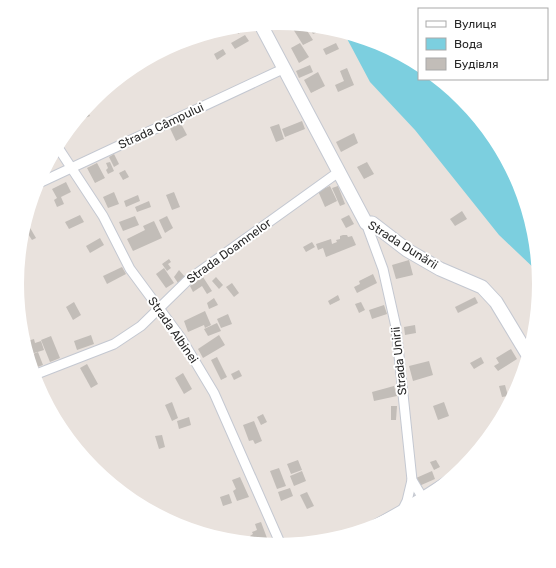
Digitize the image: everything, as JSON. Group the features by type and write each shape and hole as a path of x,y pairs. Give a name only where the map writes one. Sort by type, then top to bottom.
{"main road":[{"name":"Strada Dunării","path":"264,31 366,222 372,223 407,250 440,269 482,287 496,302 524,348"}],"street":[{"name":"Strada Câmpului","path":"46,180 285,68"},
{"name":"Strada Albinei","path":"61,152 103,216 130,269 182,338 214,393 277,538"},
{"name":"Strada Doamnelor","path":"40,373 114,344 141,326 188,280 340,171"},
{"name":"Strada Unirii","path":"366,222 383,269 396,327 412,480 421,494"},
{"path":"406,503 412,480"}],"water":[{"path":"348,40 375,49 405,64 418,72 418,80 430,80 433,82 458,104 480,129 498,157 519,202 527,234 531,265 499,235 415,130 370,82"}],"building":[{"path":"294,31 308,32 313,40 303,45"},
{"path":"245,35 249,41 235,49 231,43"},
{"path":"300,43 309,57 299,63 291,48"},
{"path":"336,43 339,49 326,55 323,49"},
{"path":"223,49 226,54 217,60 214,54"},
{"path":"310,65 313,72 299,78 296,71"},
{"path":"347,68 354,85 338,92 335,85 344,81 340,71"},
{"path":"318,72 325,86 311,93 304,80"},
{"path":"178,118 187,135 176,141 168,124"},
{"path":"302,121 305,129 285,137 282,129"},
{"path":"279,124 284,139 276,142 270,127"},
{"path":"354,133 358,143 341,152 336,142"},
{"path":"114,154 119,164 114,167 109,157"},
{"path":"110,162 114,171 108,174 106,170 108,168 106,163"},
{"path":"367,162 374,174 364,179 357,167"},
{"path":"97,163 105,178 95,183 87,168"},
{"path":"125,170 129,177 123,180 119,173"},
{"path":"66,182 71,192 61,197 64,204 57,207 54,200 57,198 52,189"},
{"path":"330,186 337,201 325,207 318,191"},
{"path":"338,186 345,204 340,206 332,188"},
{"path":"114,192 119,204 108,208 103,197"},
{"path":"174,192 180,207 172,210 166,195"},
{"path":"138,195 140,201 126,207 124,201"},
{"path":"149,201 151,207 137,212 135,207"},
{"path":"462,211 467,219 455,226 450,219"},
{"path":"80,215 84,222 69,229 65,222"},
{"path":"349,215 354,224 346,228 341,219"},
{"path":"135,216 139,225 123,231 119,222"},
{"path":"167,216 173,228 165,233 159,220"},
{"path":"154,221 162,238 133,251 127,239 145,230 143,226"},
{"path":"30,228 36,238 32,240 29,235"},
{"path":"347,235 348,237 352,236 356,245 326,257 323,248 318,250 316,244 331,239 332,244 337,242 336,240 340,239 340,236"},
{"path":"100,238 104,245 90,253 86,246"},
{"path":"312,242 315,247 306,252 303,247"},
{"path":"169,259 171,262 168,264 171,268 167,271 162,264"},
{"path":"409,260 413,275 396,279 392,265"},
{"path":"122,267 126,274 107,284 103,276"},
{"path":"164,268 174,283 166,288 156,274"},
{"path":"179,270 185,277 178,283 174,277"},
{"path":"373,274 377,283 357,293 354,287 360,284 359,281"},
{"path":"203,277 212,291 207,294 202,286 193,292 190,286"},
{"path":"216,277 223,285 219,289 212,281"},
{"path":"232,283 239,293 234,297 226,287"},
{"path":"338,295 340,300 330,305 328,301"},
{"path":"475,297 478,303 458,313 455,307"},
{"path":"214,298 218,305 209,309 207,303"},
{"path":"74,302 81,315 73,320 66,307"},
{"path":"361,302 365,310 359,313 355,304"},
{"path":"384,305 387,314 372,319 369,310"},
{"path":"205,311 211,325 205,328 204,325 188,332 184,321"},
{"path":"228,314 232,324 221,328 217,319"},
{"path":"217,323 221,331 208,336 204,329"},
{"path":"415,325 416,333 405,335 404,327"},
{"path":"91,335 94,344 77,350 74,341"},
{"path":"219,335 225,345 203,358 198,349"},
{"path":"51,336 60,358 50,362 41,340"},
{"path":"34,339 35,343 41,341 44,350 34,353 30,340"},
{"path":"511,349 517,359 498,371 494,366 499,363 496,358"},
{"path":"38,352 43,365 37,367 34,354"},
{"path":"217,357 227,377 221,380 211,360"},
{"path":"481,357 484,363 474,369 470,363"},
{"path":"429,361 433,375 413,381 409,366"},
{"path":"87,364 98,384 91,388 80,368"},
{"path":"239,370 242,376 234,380 231,374"},
{"path":"183,373 192,389 184,394 175,378"},
{"path":"505,385 507,393 506,396 502,397 499,386"},
{"path":"394,386 397,396 374,401 372,392"},
{"path":"172,402 178,418 172,421 165,405"},
{"path":"444,402 449,416 438,420 433,406"},
{"path":"391,406 397,406 396,420 391,420"},
{"path":"263,414 267,422 261,425 257,417"},
{"path":"189,417 191,425 179,429 177,421"},
{"path":"254,421 262,441 255,444 253,440 249,441 243,425"},
{"path":"162,435 165,447 159,449 155,436"},
{"path":"298,460 302,470 291,474 287,464"},
{"path":"436,460 440,467 434,470 430,462"},
{"path":"279,468 286,486 277,489 270,471"},
{"path":"302,471 306,481 294,486 290,476"},
{"path":"432,471 435,479 419,486 416,478"},
{"path":"240,477 249,497 237,501 233,491 236,489 232,480"},
{"path":"290,488 293,496 281,501 278,492"},
{"path":"307,492 314,506 307,509 300,495"},
{"path":"229,494 232,503 223,506 220,497"},
{"path":"261,522 267,537 250,536 253,534 252,532 257,530 255,524"}]}
